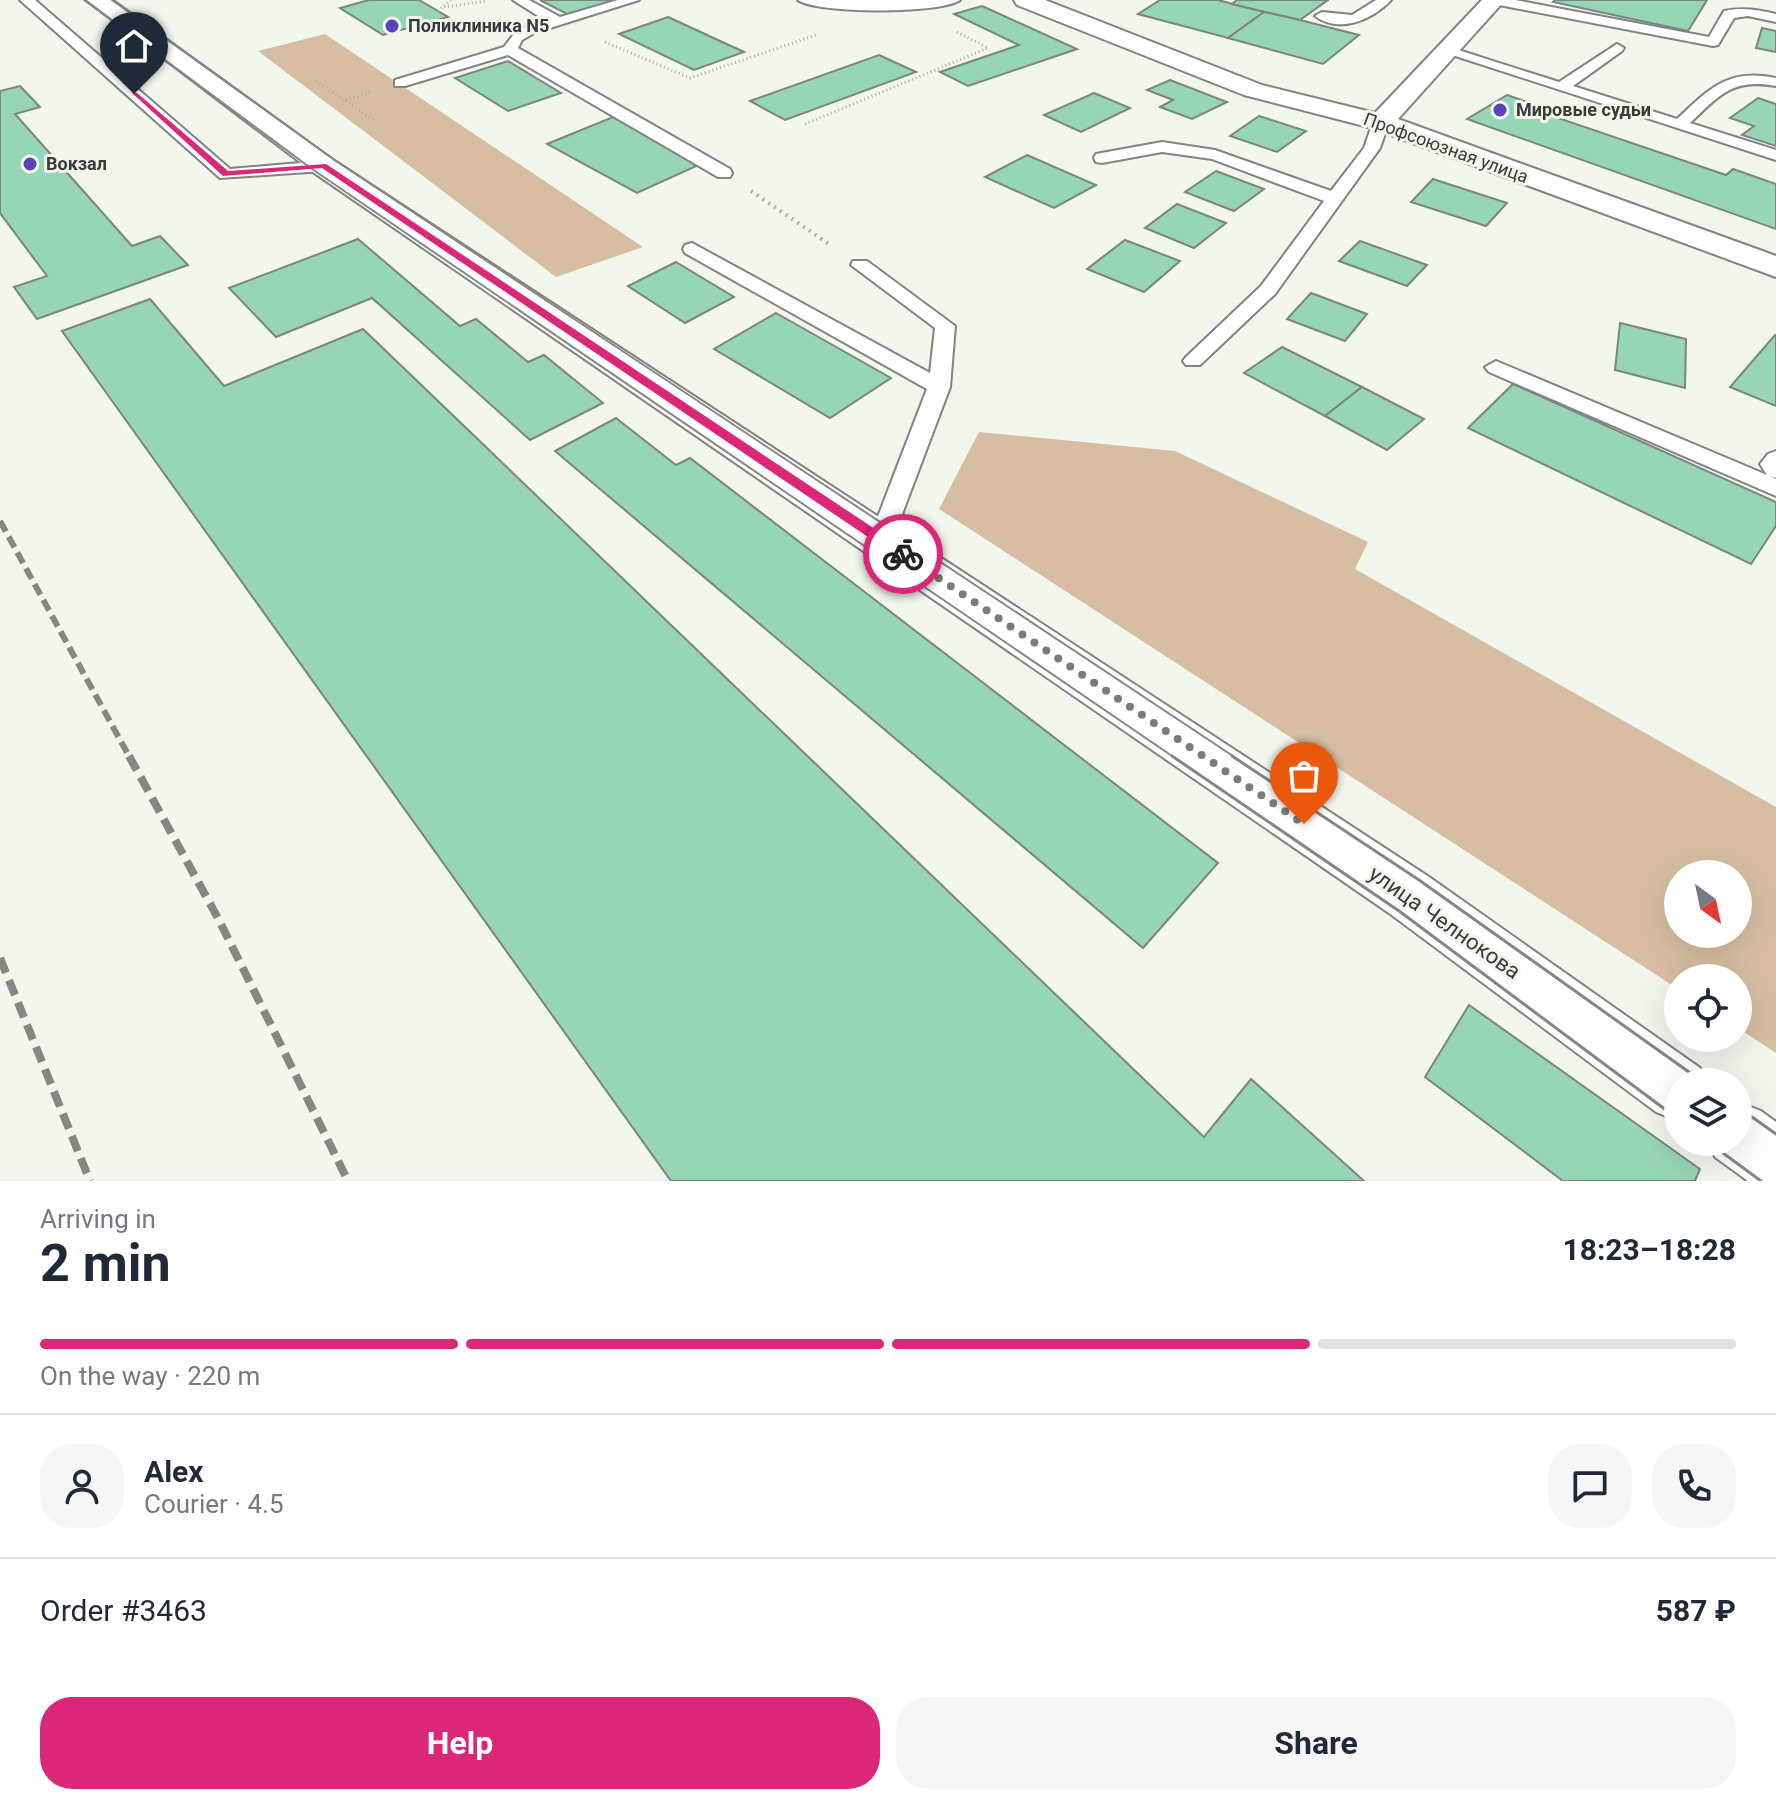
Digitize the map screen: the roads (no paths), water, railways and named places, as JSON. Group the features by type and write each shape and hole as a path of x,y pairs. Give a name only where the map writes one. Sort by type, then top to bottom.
{"street":[{"name":"улица Челнокова","path":"98,0 323,166 1409,895 1664,1080"},
{"name":"Профсоюзная улица","path":"1025,0 1253,90 1381,122 1776,267"},
{"path":"1381,122 1494,0"},
{"path":"1752,1144 1776,1162"}],"lane":[{"path":"27,0 226,174 323,166"},
{"path":"520,0 558,22"},
{"path":"510,50 511,43 519,35 632,0"},
{"path":"805,0 837,5 906,5 953,0"},
{"path":"1322,16 1345,22 1360,19 1384,0"},
{"path":"1494,0 1713,42 1729,14 1748,12 1776,18"},
{"path":"1561,87 1617,48"},
{"path":"400,83 510,50 724,173"},
{"path":"1447,51 1776,155"},
{"path":"1680,124 1723,87 1740,77 1776,82"},
{"path":"1193,361 1268,290 1372,148 1381,122"},
{"path":"1102,158 1162,147 1215,155 1333,198"},
{"path":"692,249 939,387"},
{"path":"860,265 945,326 939,387 881,540"},
{"path":"1496,367 1776,488"},
{"path":"1776,459 1772,464 1776,470"}],"tram line":[{"path":"84,0 312,169 1175,758"},
{"path":"112,0 336,161 1236,758"},
{"path":"1172,756 1399,911 1664,1109"},
{"path":"1232,756 1419,880 1683,1068"},
{"path":"1752,1117 1776,1134"},
{"path":"1727,1156 1761,1181"}],"railway":[{"path":"0,521 130,758"},
{"path":"129,756 219,920 348,1181"},
{"path":"0,958 90,1181"}],"place":[{"name":"Поликлиника N5","path":"392,26"},
{"name":"Мировые судьи","path":"1500,110"},
{"name":"Вокзал","path":"30,164"}]}
